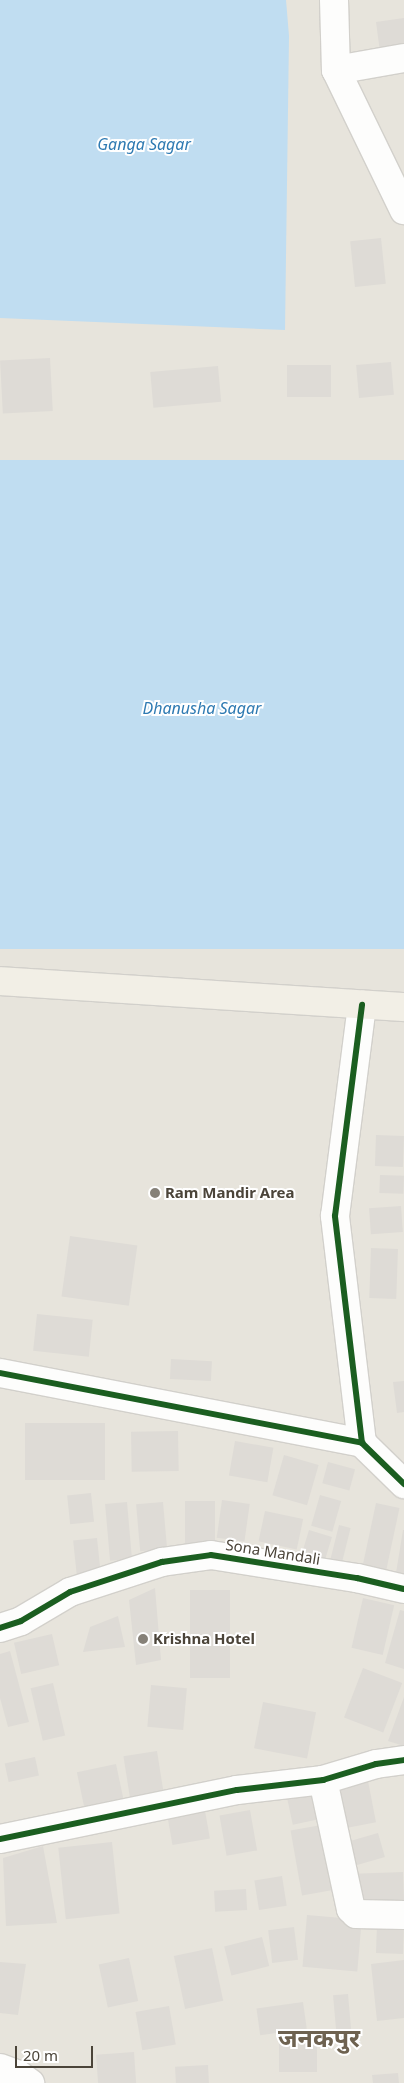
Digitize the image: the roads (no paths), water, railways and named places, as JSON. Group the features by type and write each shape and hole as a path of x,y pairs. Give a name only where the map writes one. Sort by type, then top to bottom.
{"main road":[{"path":"0,981 362,1005 404,1006"}],"street":[{"path":"334,0 336,70 404,210"},
{"path":"336,70 404,58"},
{"path":"362,1005 336,1216 362,1443"},
{"path":"0,1373 362,1443 404,1484"},
{"name":"Sona Mandali","path":"0,1628 21,1621 70,1592 162,1562 211,1555 357,1578 404,1589"},
{"path":"0,1839 237,1790 323,1780 376,1764 404,1760"},
{"path":"323,1780 351,1909 356,1914 404,1915"},
{"path":"0,2068 19,2074 30,2083"}],"water":[{"name":"Ganga Sagar","path":"0,0 286,0 289,36 285,330 0,318"},
{"name":"Dhanusha Sagar","path":"0,460 404,460 404,949 0,949"}],"place":[{"name":"Ram Mandir Area","path":"155,1193"},
{"name":"Krishna Hotel","path":"143,1639"}],"district":[{"name":"जनकपुर","path":"319,2037"}]}
